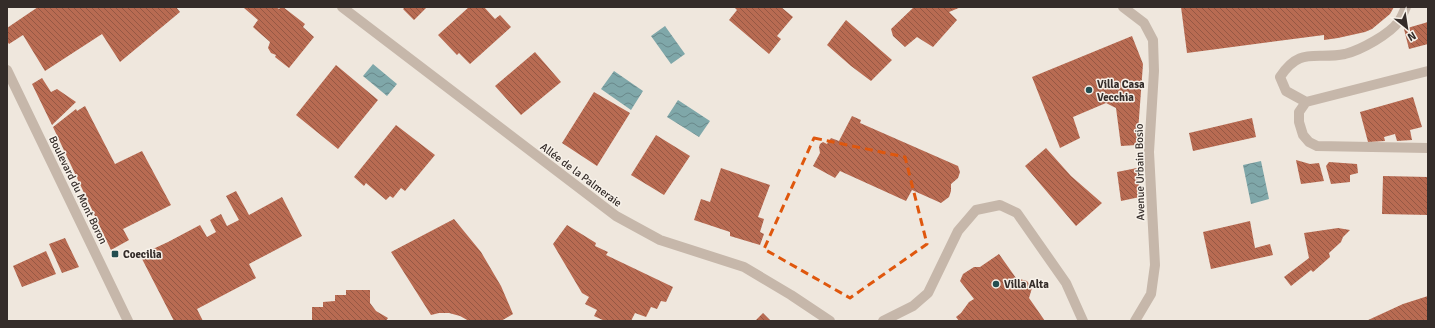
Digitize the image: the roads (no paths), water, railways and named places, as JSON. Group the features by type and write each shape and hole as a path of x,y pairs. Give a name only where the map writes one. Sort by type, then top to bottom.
{"street":[{"name":"Allée de la Palmeraie","path":"342,7 616,216 660,240 744,267 791,295 830,321"},
{"name":"Avenue Urbain Bosio","path":"1123,7 1144,23 1153,40 1154,70 1149,152 1155,264 1151,294 1135,321"},
{"path":"1306,102 1286,91 1280,77 1288,65 1303,57 1345,54 1374,42 1399,21 1406,7"},
{"name":"Boulevard du Mont Boron","path":"7,70 10,85 128,321"},
{"path":"1428,72 1306,102 1299,112 1299,122 1303,135 1309,142 1317,146 1428,148"},
{"path":"883,321 913,306 928,293 958,231 976,210 1000,205 1017,213 1066,283 1084,321"}],"water":[{"path":"665,26 685,54 671,64 651,36"},
{"path":"373,64 397,84 387,96 363,76"},
{"path":"614,71 643,91 631,110 601,89"},
{"path":"678,100 710,121 699,137 667,117"},
{"path":"1261,161 1269,199 1251,204 1243,165"}],"place":[{"name":"Villa Casa Vecchia","path":"1089,90"},
{"name":"Coecilia","path":"115,254"},
{"name":"Villa Alta","path":"996,284"}]}
